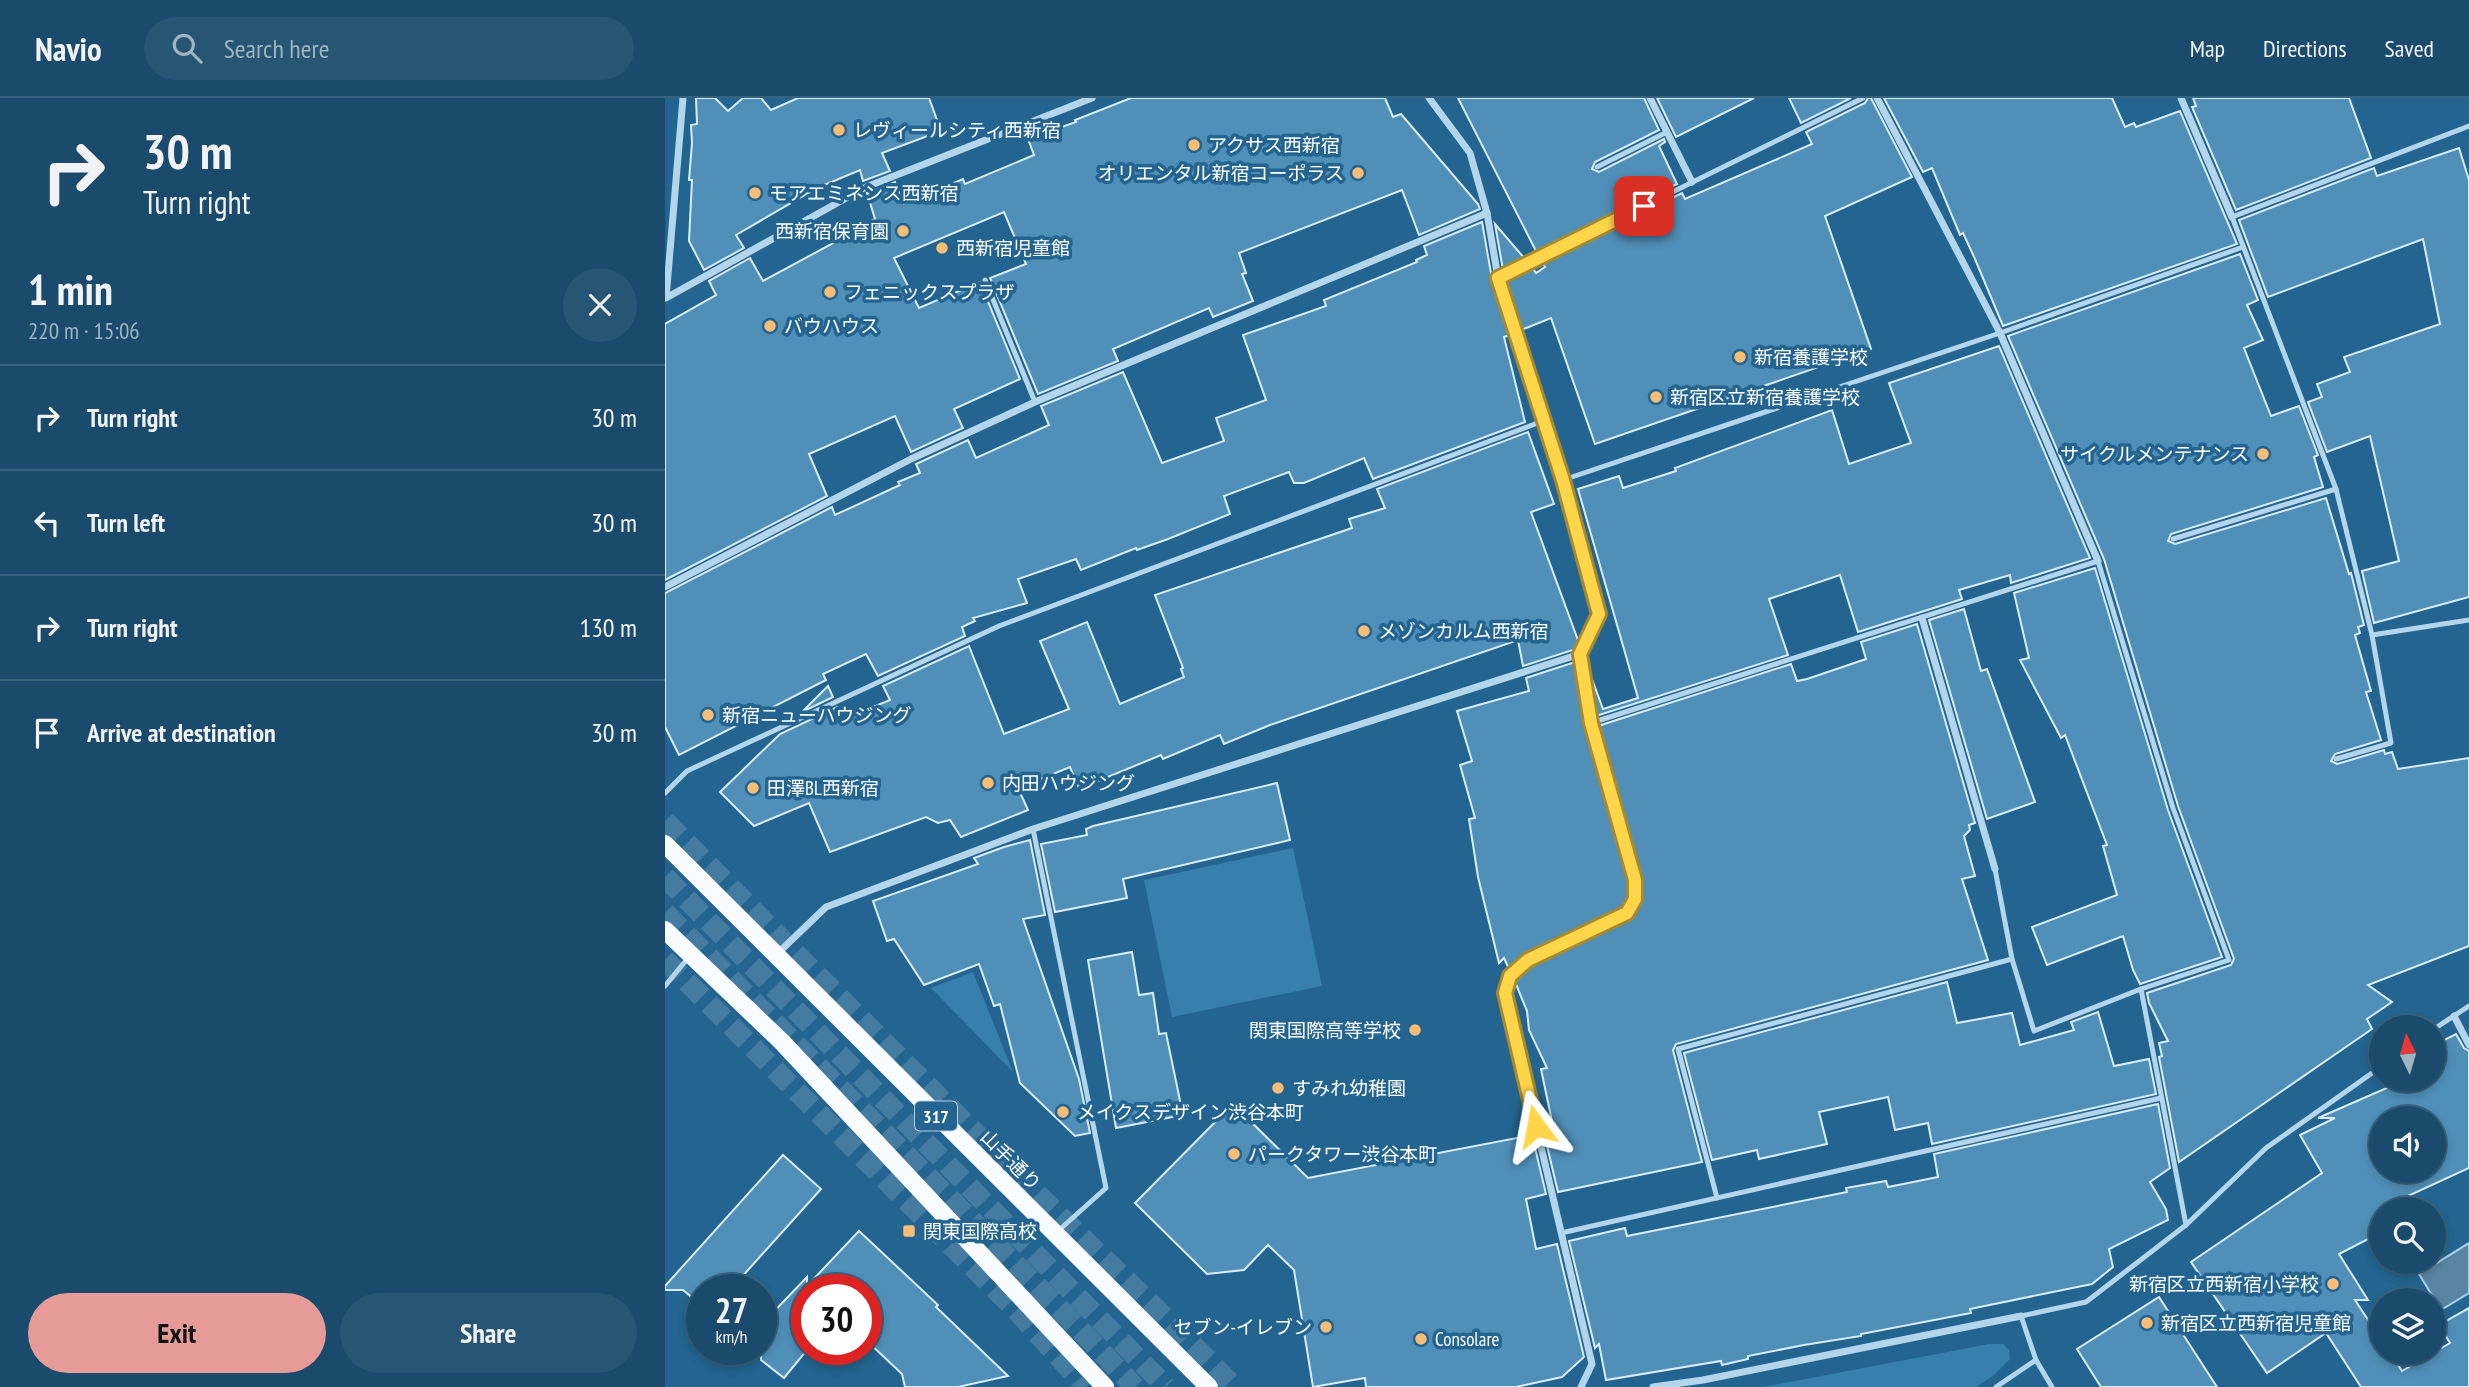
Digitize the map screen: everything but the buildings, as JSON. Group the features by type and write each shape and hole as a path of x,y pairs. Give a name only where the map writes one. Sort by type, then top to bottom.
{"main road":[{"name":"山手通り","path":"665,844 1209,1387"},
{"path":"665,930 782,1042 1105,1387"}],"street":[{"path":"665,298 683,98"},
{"path":"665,298 866,187 1091,98"},
{"path":"1429,98 1470,153 1487,213 1498,278 1563,480 1599,614 1580,654 1591,723 1635,880 1635,899 1627,913 1528,960 1510,976 1505,993 1592,1364 1581,1387"},
{"path":"1650,98 1692,182"},
{"path":"1877,98 2000,333 2098,561"},
{"path":"2181,98 2232,217"},
{"path":"665,587 911,459 1035,402 1487,213"},
{"path":"1922,618 1995,869"},
{"path":"776,955 826,907 1033,829 1580,654"},
{"path":"2454,1016 2469,1045"},
{"path":"1653,1387 1705,1384 2021,1316"}],"lane":[{"path":"1498,278 1863,98"},
{"path":"2336,759 2391,743 2372,635 2336,489 2232,217 2469,127"},
{"path":"1597,167 1667,132"},
{"path":"1563,480 2000,333 2243,247"},
{"path":"985,280 1035,402"},
{"path":"665,793 687,771 999,626 1543,421"},
{"path":"2173,540 2336,489"},
{"path":"1591,723 2098,561 2173,808 2229,960 2141,989 2034,1031 2012,959 1995,869"},
{"path":"2372,635 2469,620"},
{"path":"1033,829 1106,1188 1056,1233"},
{"path":"665,986 690,956"},
{"path":"1717,1198 1678,1049 2012,959"},
{"path":"2141,989 2186,1224"},
{"path":"2447,1021 2469,1006"},
{"path":"2052,1387 2036,1360 2021,1316 2086,1302 2186,1224 2266,1148 2369,1075"},
{"path":"1561,1233 2161,1098"},
{"path":"1996,1387 2036,1360"}],"shaded area":[{"path":"1293,848 1322,986 1172,1017 1144,880"},
{"path":"973,972 1013,1072 931,988"},
{"path":"2469,1243 2469,1293 2446,1307 2446,1288 2428,1288 2419,1274 2446,1274 2446,1257"},
{"path":"1989,1344 2003,1344 2009,1350 2010,1359 1993,1376 1976,1387 1763,1387"}],"tunnel":[{"path":"665,821 940,1098 1234,1387"},
{"path":"665,877 1166,1387"},
{"path":"665,913 1135,1387"},
{"path":"665,960 1018,1312 1086,1387"}],"place":[{"name":"レヴィールシティ西新宿","path":"839,130"},
{"name":"アクサス西新宿","path":"1194,145"},
{"name":"オリエンタル新宿コーポラス","path":"1358,173"},
{"name":"モアエミネンス西新宿","path":"755,193"},
{"name":"西新宿保育園","path":"903,231"},
{"name":"西新宿児童館","path":"942,248"},
{"name":"フェニックスプラザ","path":"830,292"},
{"name":"バウハウス","path":"770,326"},
{"name":"新宿養護学校","path":"1740,357"},
{"name":"新宿区立新宿養護学校","path":"1656,397"},
{"name":"サイクルメンテナンス","path":"2263,454"},
{"name":"メゾンカルム西新宿","path":"1364,631"},
{"name":"新宿ニューハウジング","path":"708,715"},
{"name":"内田ハウジング","path":"988,783"},
{"name":"田澤BL西新宿","path":"753,788"},
{"name":"関東国際高等学校","path":"1415,1030"},
{"name":"すみれ幼稚園","path":"1278,1088"},
{"name":"メイクスデザイン渋谷本町","path":"1063,1112"},
{"name":"パークタワー渋谷本町","path":"1234,1154"},
{"name":"関東国際高校","path":"909,1231"},
{"name":"新宿区立西新宿小学校","path":"2333,1284"},
{"name":"新宿区立西新宿児童館","path":"2147,1323"},
{"name":"セブン-イレブン","path":"1326,1327"},
{"name":"Consolare","path":"1421,1339"}],"route":[{"path":"1536,1126 1505,993 1510,976 1528,960 1627,913 1635,899 1635,880 1591,723 1580,654 1599,614 1563,480 1498,278 1644,206"}]}
